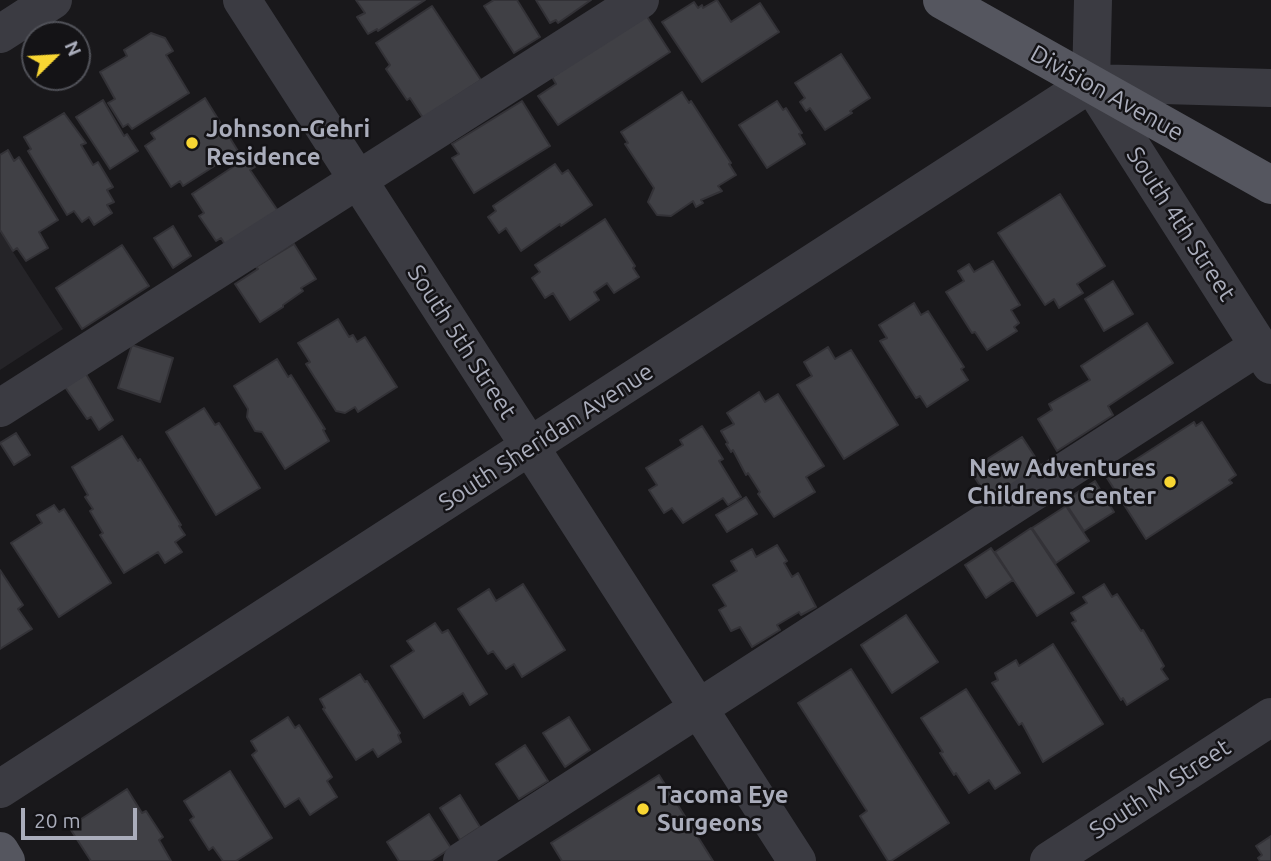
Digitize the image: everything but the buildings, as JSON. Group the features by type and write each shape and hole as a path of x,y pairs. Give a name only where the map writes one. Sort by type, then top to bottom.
{"main road":[{"name":"Division Avenue","path":"943,0 1271,185"},
{"path":"0,851 6,861"}],"street":[{"path":"0,34 52,0"},
{"name":"South 5th Street","path":"242,0 797,861"},
{"path":"0,408 640,0"},
{"path":"1093,0 1091,83 1271,88"},
{"name":"South 4th Street","path":"1091,83 1265,356"},
{"name":"South Sheridan Avenue","path":"0,789 1091,83"},
{"path":"463,861 699,709 1265,356"},
{"name":"South M Street","path":"1049,861 1271,717"}],"shaded area":[{"path":"0,232 63,329 0,370"}],"place":[{"name":"Johnson-Gehri Residence","path":"192,143"},
{"name":"New Adventures Childrens Center","path":"1170,482"},
{"name":"Tacoma Eye Surgeons","path":"643,809"}]}
